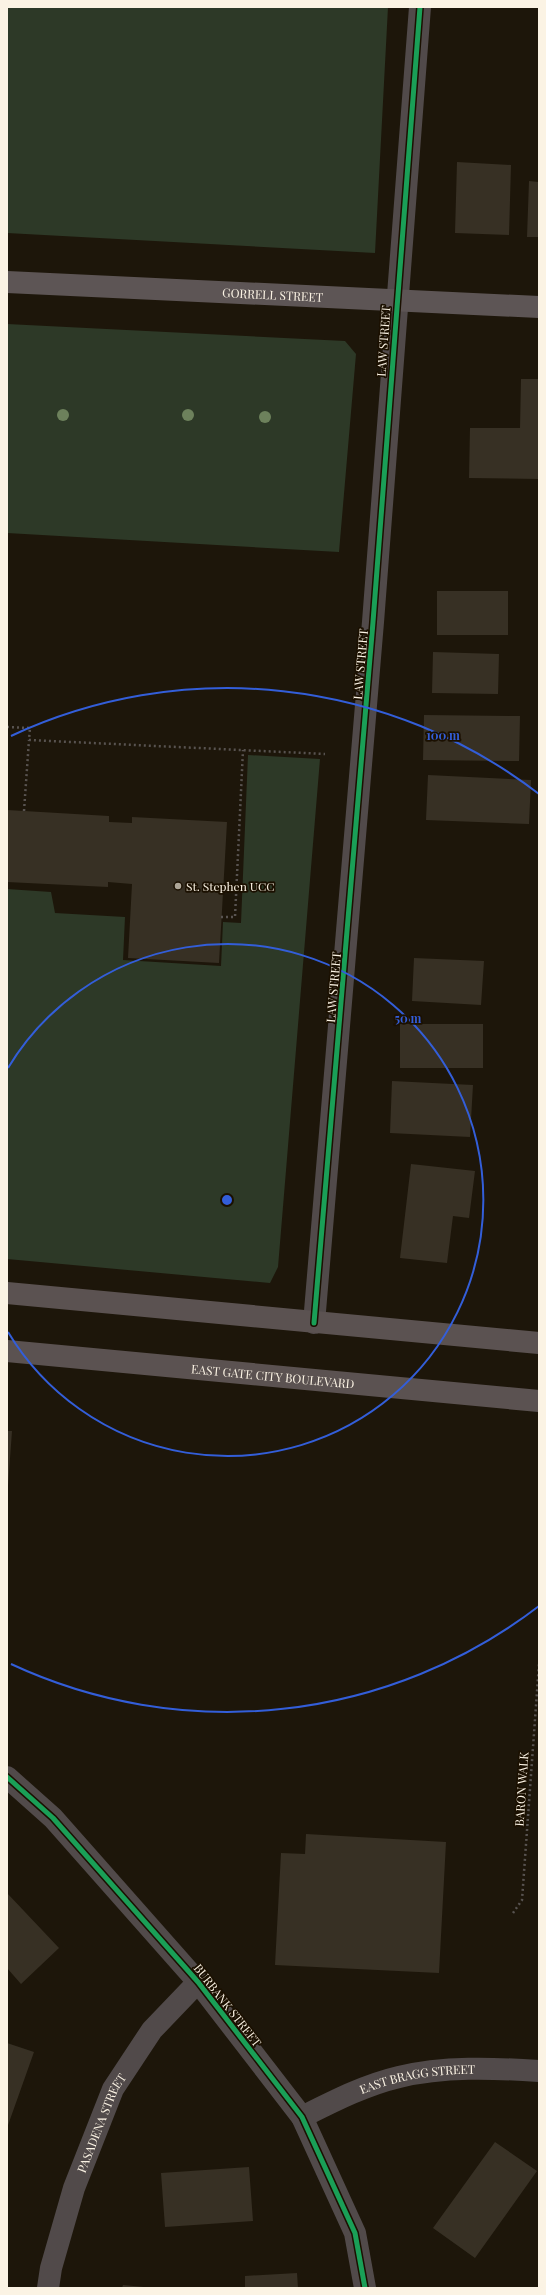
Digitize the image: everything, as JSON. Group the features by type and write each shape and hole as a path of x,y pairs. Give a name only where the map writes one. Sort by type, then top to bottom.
{"main road":[{"path":"7,1293 539,1343"},
{"name":"EAST GATE CITY BOULEVARD","path":"7,1351 539,1401"}],"street":[{"name":"LAW STREET","path":"314,1323 374,622 396,300 420,7"},
{"name":"GORRELL STREET","path":"7,282 539,307"},
{"name":"BURBANK STREET","path":"7,1777 53,1818 198,1982 302,2117 356,2233 365,2288"},
{"name":"PASADENA STREET","path":"48,2288 51,2268 74,2188 113,2089 152,2030 198,1982"},
{"name":"EAST BRAGG STREET","path":"302,2117 351,2093 399,2077 448,2070 539,2071"}],"path":[{"path":"7,727 30,728 24,811"},
{"path":"29,740 326,754"},
{"path":"221,917 235,917 243,750"}],"green space":[{"path":"7,7 388,7 375,253 7,233"},
{"path":"7,324 345,341 356,354 339,552 7,533"},
{"path":"248,755 320,759 278,1267 270,1283 7,1259 7,889 51,892 55,913 125,917 123,960 221,966 223,922 241,923"}],"building":[{"path":"457,162 511,165 509,235 455,233"},
{"path":"529,181 539,182 539,237 527,237"},
{"path":"521,379 539,379 539,479 469,478 470,428 520,428"},
{"path":"437,591 508,591 508,635 437,635"},
{"path":"433,652 499,654 498,694 432,693"},
{"path":"424,715 520,716 519,761 423,760"},
{"path":"428,775 531,780 529,824 426,820"},
{"name":"St. Stephen UCC","path":"7,810 109,816 109,822 132,823 132,817 227,822 219,963 128,958 132,884 108,882 108,887 7,882"},
{"path":"414,958 484,961 481,1005 412,1001"},
{"path":"400,1024 483,1024 483,1068 400,1068"},
{"path":"392,1081 473,1085 470,1137 390,1133"},
{"path":"411,1164 475,1171 469,1218 453,1216 447,1263 400,1258"},
{"path":"7,1431 12,1431 8,1486 7,1485"},
{"path":"306,1834 446,1842 439,1973 275,1965 281,1853 305,1854"},
{"path":"7,1893 59,1948 21,1984 7,1968"},
{"path":"7,2043 34,2052 7,2128"},
{"path":"495,2142 537,2171 475,2258 433,2228"},
{"path":"249,2167 253,2221 165,2227 161,2173"},
{"path":"297,2273 298,2288 245,2288 245,2276"},
{"path":"123,2285 144,2287 144,2288 122,2288"}],"cycle path":[{"path":"314,1323 373,622 420,7"},
{"path":"7,1777 53,1818 198,1982 302,2117 355,2233 365,2288"}],"place":[{"name":"St. Stephen UCC","path":"178,886"}]}
